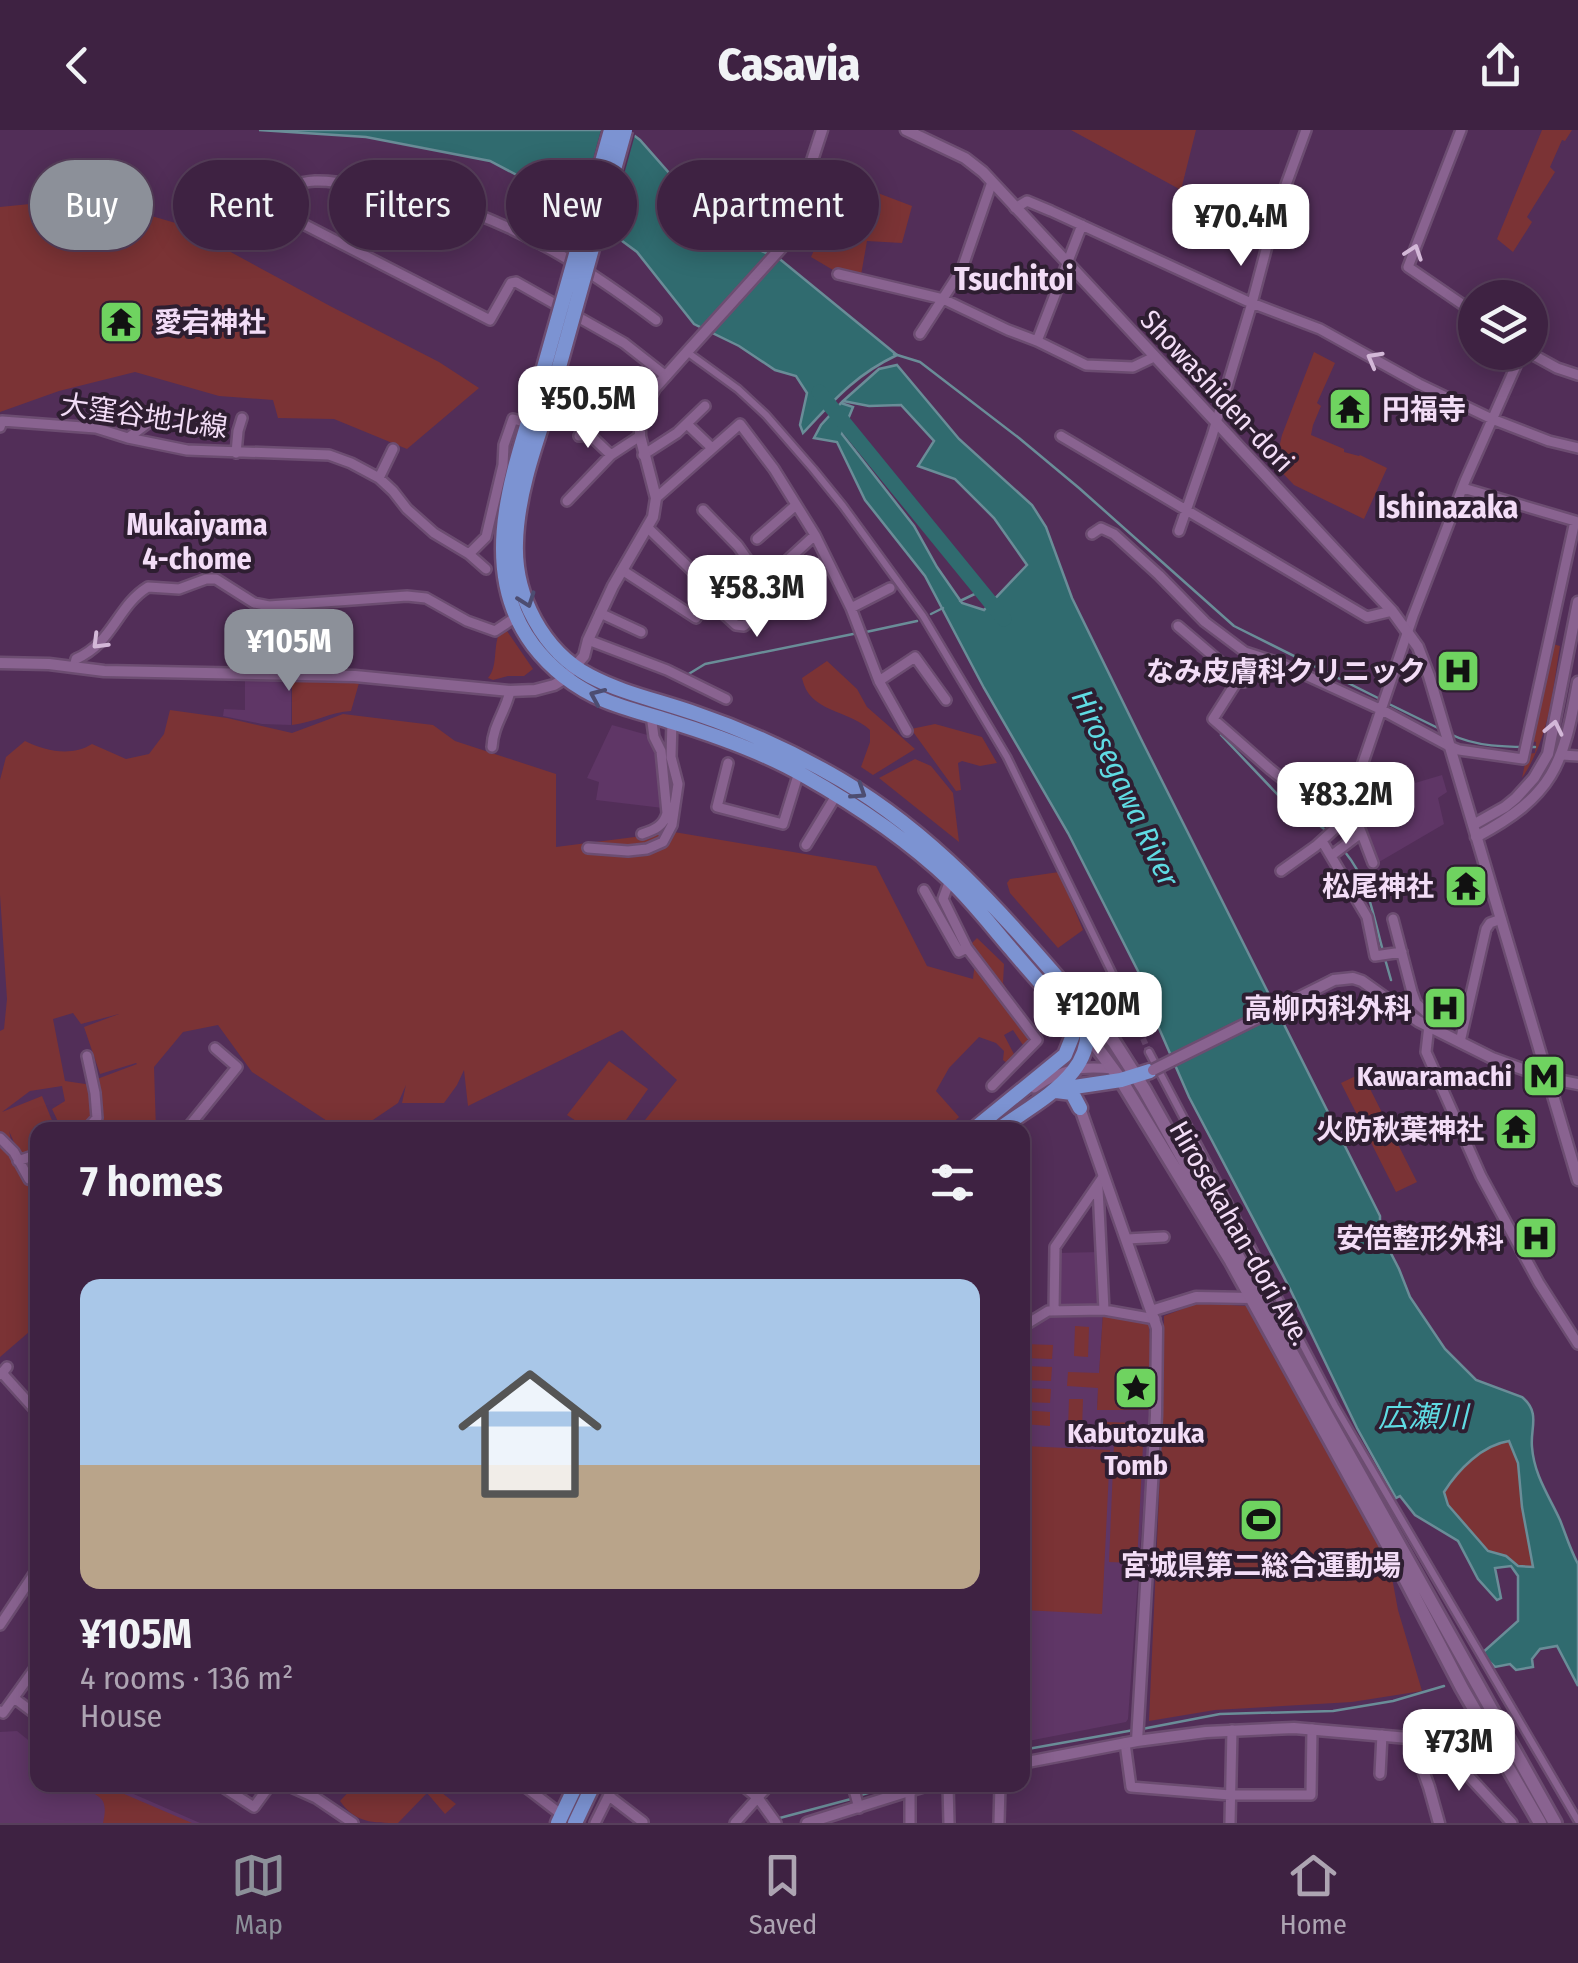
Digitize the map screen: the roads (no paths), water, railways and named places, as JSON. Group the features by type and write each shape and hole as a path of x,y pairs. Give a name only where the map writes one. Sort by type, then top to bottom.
{"highway":[{"path":"542,400 611,130"},
{"path":"542,400 625,130"},
{"name":"Hirosekahan-dori Ave.","path":"542,400 528,423 512,482 503,526 503,566 516,618 544,659 564,679 606,701 730,741 800,772 879,822 974,904 1072,1019"},
{"name":"Hirosekahan-dori Ave.","path":"542,400 523,491 516,556 533,618 552,645 576,667 608,684 778,746 875,802 954,864 1011,922 1083,1007"},
{"path":"1007,1122 1047,1085 1082,1068 1087,1034 1083,1007"},
{"path":"983,1122 1065,1054 1073,1036 1072,1019"},
{"path":"1047,1085 1086,1084 1140,1068"},
{"path":"1047,1085 1072,1093 1080,1108"},
{"path":"565,1820 574,1792"},
{"path":"565,1820 587,1792"}],"main road":[{"name":"Hirosekahan-dori Ave.","path":"1083,1007 1140,1068 1221,1222 1555,1823"},
{"name":"Hirosekahan-dori Ave.","path":"1072,1019 1087,1034 1140,1068 1251,1298 1539,1823"}],"street":[{"path":"0,663 104,671 346,676 510,691 536,690 564,679 584,656 600,613 653,517 656,498 640,436 647,403 655,388 791,238 822,130"},
{"name":"Showashiden-dori","path":"906,130 972,162 1392,611 1418,646 1448,742"},
{"path":"1180,531 1252,303 1276,212 1306,130"},
{"path":"1458,301 1408,267 1461,130"},
{"path":"656,320 600,277 545,244 501,223 432,200 309,179 284,188 272,198 274,209 490,320 516,282 624,343 666,376"},
{"path":"920,334 962,268 992,182"},
{"path":"1015,208 1027,201 1252,303 1320,328 1492,419 1578,448"},
{"path":"1037,341 1082,226"},
{"path":"838,274 943,299 1086,366 1133,367 1154,356"},
{"path":"690,348 766,416 814,468 923,616 1007,756 1132,1014"},
{"path":"1548,364 1578,375"},
{"path":"1373,863 1354,816 1354,789 1408,630 1463,488 1516,370"},
{"path":"643,455 705,406"},
{"path":"236,452 242,418"},
{"path":"469,554 486,537 511,422 514,419 528,423"},
{"path":"128,438 152,420"},
{"name":"大窪谷地北線","path":"0,426 2,421 96,428 172,448 329,455 378,478 434,533 486,569"},
{"path":"687,424 712,448"},
{"path":"656,498 740,424 815,534 860,631 878,681 907,731"},
{"path":"579,436 590,435 611,455"},
{"path":"567,502 611,455 640,436"},
{"path":"1061,436 1367,617 1392,611"},
{"path":"378,478 393,448"},
{"path":"1092,534 1101,528 1114,534 1204,622 1244,652 1382,708 1464,751 1523,759 1575,522 1463,488"},
{"path":"756,540 796,505"},
{"path":"703,510 752,566 746,572"},
{"path":"647,527 710,588 726,606 725,616 736,625 744,626 774,599 738,562 710,588"},
{"path":"779,568 815,534"},
{"path":"622,570 696,618"},
{"path":"74,667 76,659 106,638 130,600 148,587 179,589 206,578 254,603 270,606 406,596 426,598 468,622 495,631 516,618"},
{"path":"850,608 890,588"},
{"path":"1474,831 1516,798 1548,754 1578,602"},
{"path":"600,613 641,632"},
{"path":"1554,618 1574,623"},
{"path":"1178,626 1244,682 1262,658"},
{"path":"588,640 667,670 726,699"},
{"path":"878,681 916,656 946,700"},
{"path":"1239,678 1213,719 1338,826"},
{"path":"1474,831 1516,813 1542,788 1562,755 1578,682"},
{"path":"492,747 494,727 510,691"},
{"path":"642,834 658,828 667,813 661,752 651,715"},
{"path":"588,848 628,851 663,842 672,825 678,784 671,757 672,722"},
{"path":"1448,742 1577,1175"},
{"path":"1562,755 1578,756"},
{"path":"728,763 717,807 783,824 800,772"},
{"path":"806,844 837,794"},
{"path":"1281,871 1354,816"},
{"path":"1340,850 1361,833"},
{"path":"1324,839 1340,850 1368,917 1375,956 1398,953"},
{"path":"950,880 943,899 967,948 1037,1040 992,1086"},
{"path":"924,890 959,952 967,948"},
{"path":"1460,1042 1486,929 1490,922 1501,919"},
{"path":"1393,920 1398,953 1416,1003 1430,1016 1426,1052 1481,1176 1539,1283 1578,1344"},
{"path":"1312,1729 1310,1795 1131,1788 1133,1740 1139,1722 1158,1380 1157,1328 1127,1239 1101,1182 1080,1108 1086,1084 1082,1068 1140,1068 1334,980 1353,978 1430,1028 1502,1062 1578,1084"},
{"path":"192,1122 237,1067 215,1048"},
{"path":"87,1056 95,1093 97,1118 93,1122"},
{"path":"1140,1068 1165,1087 1334,1406 1578,1821"},
{"path":"998,1109 1047,1085"},
{"path":"0,1138 30,1179"},
{"path":"18,1161 30,1157"},
{"path":"1101,1182 1104,1310"},
{"path":"1054,1311 1055,1247 1101,1182"},
{"path":"1127,1239 1164,1237"},
{"path":"1030,1322 1054,1311 1104,1310 1153,1315 1196,1297 1251,1298"},
{"path":"3,1371 30,1403"},
{"path":"0,1625 30,1580"},
{"path":"0,1711 3,1713 30,1675"},
{"path":"14,1698 30,1710"},
{"path":"1030,1761 1133,1740 1232,1730 1312,1729 1432,1740 1512,1823"},
{"path":"1230,1823 1232,1730"},
{"path":"1380,1774 1382,1735"},
{"path":"1420,1739 1420,1762 1439,1823"},
{"path":"231,1792 254,1807 265,1792"},
{"path":"302,1792 353,1823"},
{"path":"531,1792 565,1820"},
{"path":"596,1823 611,1792"},
{"path":"751,1792 776,1823"},
{"path":"735,1823 763,1792"},
{"path":"855,1792 858,1805"},
{"path":"811,1823 903,1792"},
{"path":"910,1792 910,1823"},
{"path":"948,1792 949,1823"},
{"path":"999,1823 1000,1792"},
{"path":"609,1796 643,1822"}],"water":[{"path":"259,130 627,130 658,160 657,250 759,250 781,260 897,355 857,380 803,433 800,425 807,393 796,376 775,370 739,346 694,324 634,250 637,160 506,160 506,169 486,160 366,137"},
{"name":"広瀬川","path":"897,365 959,439 1032,505 1046,527 1072,598 1380,1216 1380,1232 1410,1297 1445,1349 1476,1380 1522,1397 1528,1403 1536,1467 1578,1564 1578,1686 1557,1646 1540,1649 1532,1659 1533,1667 1516,1670 1510,1664 1495,1667 1481,1654 1518,1621 1518,1576 1511,1566 1495,1568 1501,1598 1497,1600 1478,1579 1458,1541 1415,1515 1400,1496 1396,1498 1189,1097 1144,983 1068,833 925,576 865,500 837,442 814,438 841,403 853,407 842,434 914,526 962,603 984,610 1027,565 994,518 955,479 918,466 934,441 901,405 869,406 843,401 879,369","holes":["1509,1441 1518,1463 1522,1507 1533,1567 1518,1566 1506,1556 1488,1551 1448,1505 1444,1492 1472,1460 1499,1443"]}],"waterway":[{"path":"894,354 920,362 1019,438 1234,626 1380,699"},
{"name":"Hirosegawa River","path":"819,392 1004,619"},
{"path":"960,601 981,591"},
{"path":"931,614 943,608"},
{"path":"866,632 917,621"},
{"path":"687,675 705,664 858,633"},
{"path":"1387,703 1442,730"},
{"path":"1450,734 1481,744 1535,747"},
{"path":"1221,735 1278,795 1327,831"},
{"path":"1345,852 1365,887 1383,951"},
{"path":"1385,959 1391,980"},
{"path":"1142,1729 1220,1714 1333,1711 1393,1701 1444,1686"},
{"path":"1030,1749 1134,1730"},
{"path":"858,1796 871,1792"},
{"path":"776,1819 851,1799"}],"tunnel":[{"path":"1132,1014 1149,1052"}],"place":[{"name":"愛宕神社","path":"121,322"},
{"name":"円福寺","path":"1350,409"},
{"name":"なみ皮膚科クリニック","path":"1458,671"},
{"name":"松尾神社","path":"1466,886"},
{"name":"高柳内科外科","path":"1445,1008"},
{"name":"Kawaramachi","path":"1544,1076"},
{"name":"火防秋葉神社","path":"1516,1129"},
{"name":"安倍整形外科","path":"1536,1238"},
{"name":"Kabutozuka Tomb","path":"1136,1388"},
{"name":"宮城県第二総合運動場","path":"1261,1520"}],"district":[{"name":"Tsuchitoi","path":"1014,279"},
{"name":"Ishinazaka","path":"1448,507"},
{"name":"Mukaiyama 4-chome","path":"197,542"}]}
